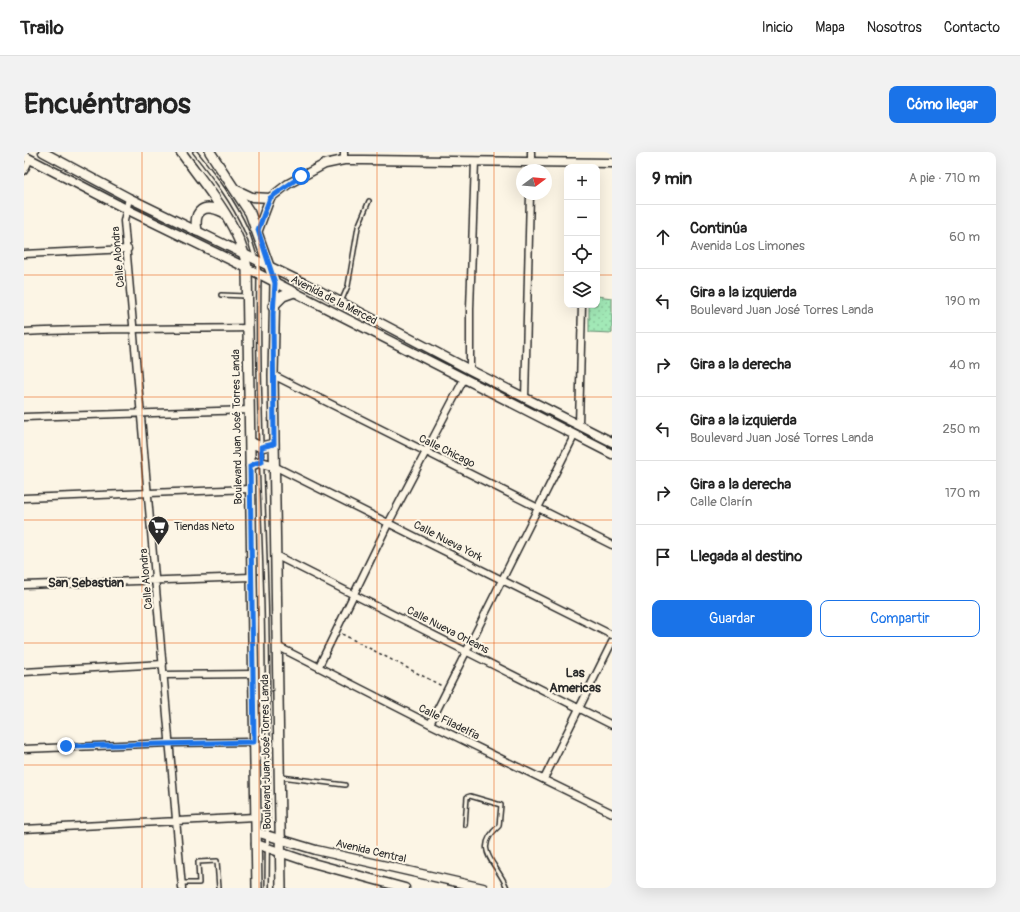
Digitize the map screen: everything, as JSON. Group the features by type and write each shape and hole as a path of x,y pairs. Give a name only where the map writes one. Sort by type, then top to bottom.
{"main road":[{"name":"Boulevard Juan José Torres Landa","path":"181,152 223,212 237,235 245,255 247,268 256,888"},
{"name":"Boulevard Juan José Torres Landa","path":"210,152 250,213 258,230 275,283 273,306 273,375 279,852 281,888"},
{"path":"197,231 196,216 199,211 208,208 215,208 223,212"},
{"path":"273,306 283,296 294,292"},
{"path":"250,442 261,447 274,444"},
{"path":"250,466 262,462 274,466"}],"street":[{"name":"Avenida de la Merced","path":"43,152 129,198 270,267 525,399 612,442"},
{"path":"531,152 531,161"},
{"path":"258,230 270,198 312,169 344,156 475,161 531,161 572,164"},
{"name":"Avenida de la Merced","path":"27,157 126,209 247,268 574,436 612,454"},
{"path":"24,171 27,157"},
{"path":"470,370 470,309 475,161"},
{"path":"594,164 612,162"},
{"path":"235,189 252,197 270,198"},
{"name":"Calle Alondra","path":"129,198 124,221 128,249 147,492 182,886"},
{"path":"525,399 530,200"},
{"path":"24,254 128,249"},
{"path":"579,425 582,308"},
{"path":"24,332 94,328 134,330 248,328"},
{"name":"Calle Chicago","path":"273,375 612,545"},
{"path":"319,666 389,522 464,379"},
{"path":"24,416 250,410"},
{"path":"430,724 449,690 574,436"},
{"name":"Calle Nueva York","path":"274,466 389,522 612,635"},
{"path":"24,498 250,489"},
{"name":"Calle Nueva Orleans","path":"275,555 468,651 612,725"},
{"path":"24,585 251,577"},
{"path":"544,779 612,642"},
{"name":"Calle Filadelfia","path":"277,646 319,666 430,724 612,813"},
{"path":"24,672 163,664"},
{"path":"164,675 254,674"},
{"path":"24,749 170,743 254,742"},
{"path":"24,829 255,817"},
{"name":"Avenida Central","path":"256,832 312,849 483,888"},
{"path":"256,844 309,862 404,888"},
{"path":"309,862 312,849"}],"lane":[{"path":"195,152 209,170 236,211 247,231 259,275 258,367 266,594 267,888"},
{"path":"341,303 348,286 358,227 369,201"},
{"path":"221,295 248,296"},
{"path":"279,777 345,785"},
{"path":"465,825 468,797 470,796 501,805 499,826 490,834 486,843 487,853 503,878 507,888"},
{"path":"182,886 199,883 198,862 217,861 219,888"}],"path":[{"path":"337,631 449,690"}],"green space":[{"path":"600,296 612,298 612,333 589,332 589,308 600,308"}],"place":[{"name":"Tiendas Neto","path":"158,546"}],"district":[{"name":"San Sebastian","path":"86,583"},
{"name":"Las Americas","path":"575,680"}],"route":[{"path":"66,746 254,742 250,466 262,462 261,447 274,444 273,306 275,283 258,230 270,198 301,176"}]}
